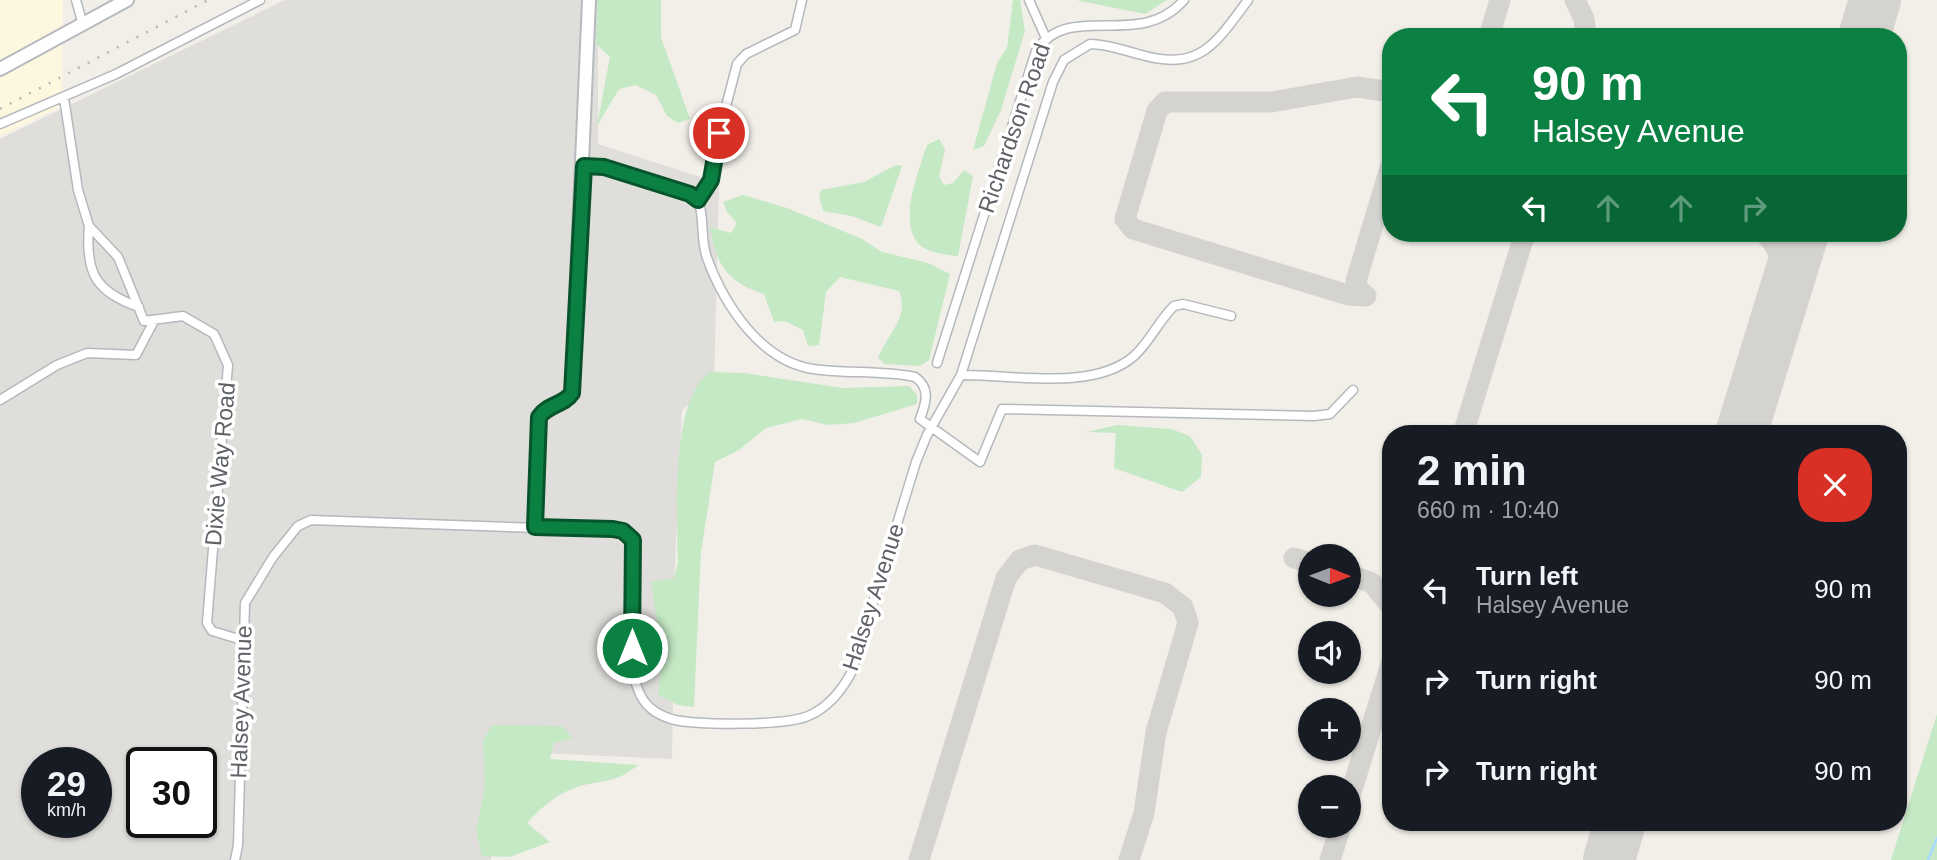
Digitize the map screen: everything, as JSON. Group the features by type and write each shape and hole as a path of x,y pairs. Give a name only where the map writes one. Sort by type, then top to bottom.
{"street":[{"path":"76,0 83,25"},
{"path":"0,69 127,0"},
{"path":"0,124 116,75 260,0"},
{"path":"535,527 539,417 549,406 563,402 572,393 584,166 589,0"},
{"path":"802,0 795,30 746,54 737,64 719,133 711,180 698,200 705,254 716,282 748,328 768,349 811,369 915,377 925,387 927,395 920,419 980,462 1002,409 1314,416 1329,414 1353,390"},
{"path":"1029,0 1045,36"},
{"name":"Richardson Road","path":"937,363 1036,51 1045,36 1069,22 1092,20 1127,23 1160,19 1184,0"},
{"name":"Halsey Avenue","path":"234,860 238,845 245,604 298,526 311,520 623,531 633,540 633,673 640,694 653,710 677,720 728,723 805,718 835,696 852,671 916,461 961,375 1053,82 1063,60 1079,48 1090,44 1117,48 1160,60 1187,60 1212,43 1248,0"},
{"path":"64,98 78,190 89,226 87,252 95,277 113,299 139,307"},
{"path":"584,166 604,167 690,194 698,200"},
{"path":"0,400 57,365 87,353 135,355 154,321 144,321 118,257 89,226"},
{"path":"961,375 1088,377 1119,367 1135,355 1174,306 1183,304 1231,316"},
{"name":"Dixie Way Road","path":"154,321 183,316 214,334 228,365 207,622 212,631 242,640"}],"shaded area":[{"path":"0,0 63,0 62,106 0,136"},
{"path":"285,0 598,0 598,144 719,183 714,385 682,410 675,564 672,759 495,751 491,860 0,860 0,139"}],"green space":[{"path":"597,0 661,0 661,37 690,119 678,123 667,116 656,95 636,85 619,89 597,126 610,57 596,44"},
{"path":"1013,0 1020,0 1025,31 1001,110 984,146 973,150 997,63 1007,48"},
{"path":"1076,0 1167,0 1145,14"},
{"path":"939,139 945,149 939,176 944,185 953,183 964,170 973,176 958,256 934,252 921,246 910,225 912,197 923,156 927,145"},
{"path":"896,165 902,166 881,227 852,216 823,211 819,197 821,190 864,182"},
{"path":"743,195 787,208 862,239 882,252 928,263 950,274 929,360 920,366 885,364 878,358 900,318 902,300 899,291 840,277 826,292 819,345 808,346 803,330 785,321 774,322 764,294 732,278 720,262 713,240 710,227 731,233 737,223 727,212 723,202"},
{"path":"710,372 744,373 843,388 909,386 917,395 917,404 854,423 828,425 802,419 766,428 739,450 715,462 701,552 694,707 678,705 658,695 662,655 651,582 674,578 678,563 677,490 682,432 688,406 697,386"},
{"path":"1117,425 1171,429 1190,436 1202,455 1201,477 1182,492 1114,468 1116,433 1087,432"},
{"path":"1937,714 1937,860 1891,860 1900,831 1907,831 1907,809"},
{"path":"492,725 562,726 573,738 554,743 550,759 638,765 612,779 566,792 542,808 527,823 550,842 509,857 482,856 476,831 485,786 483,740"}],"waterway":[{"path":"1928,860 1937,838"}],"taxiway":[{"path":"1492,28 1500,0"},
{"path":"1575,0 1585,28"},
{"path":"1382,91 1357,87 1272,102 1165,102 1157,111 1125,219 1133,229 1348,295 1366,296 1359,290 1356,281 1382,195"},
{"path":"1466,425 1522,242"},
{"path":"1772,242 1782,263 1783,299"},
{"path":"919,860 1006,578 1020,560 1035,555 1165,593 1183,607 1188,623 1156,732 1144,813 1129,860"},
{"path":"1294,558 1298,559"},
{"path":"1362,579 1372,583 1382,595"},
{"path":"1356,775 1382,693"},
{"path":"1330,860 1337,838"}],"runway":[{"path":"1867,28 1875,0"},
{"path":"1744,425 1800,242"},
{"path":"1609,860 1617,831"}],"railway":[{"path":"0,109 208,0"}],"route":[{"path":"632,648 633,540 623,531 613,529 535,527 539,417 549,406 563,402 572,393 584,166 604,167 690,194 698,200 711,180 719,133"}]}
